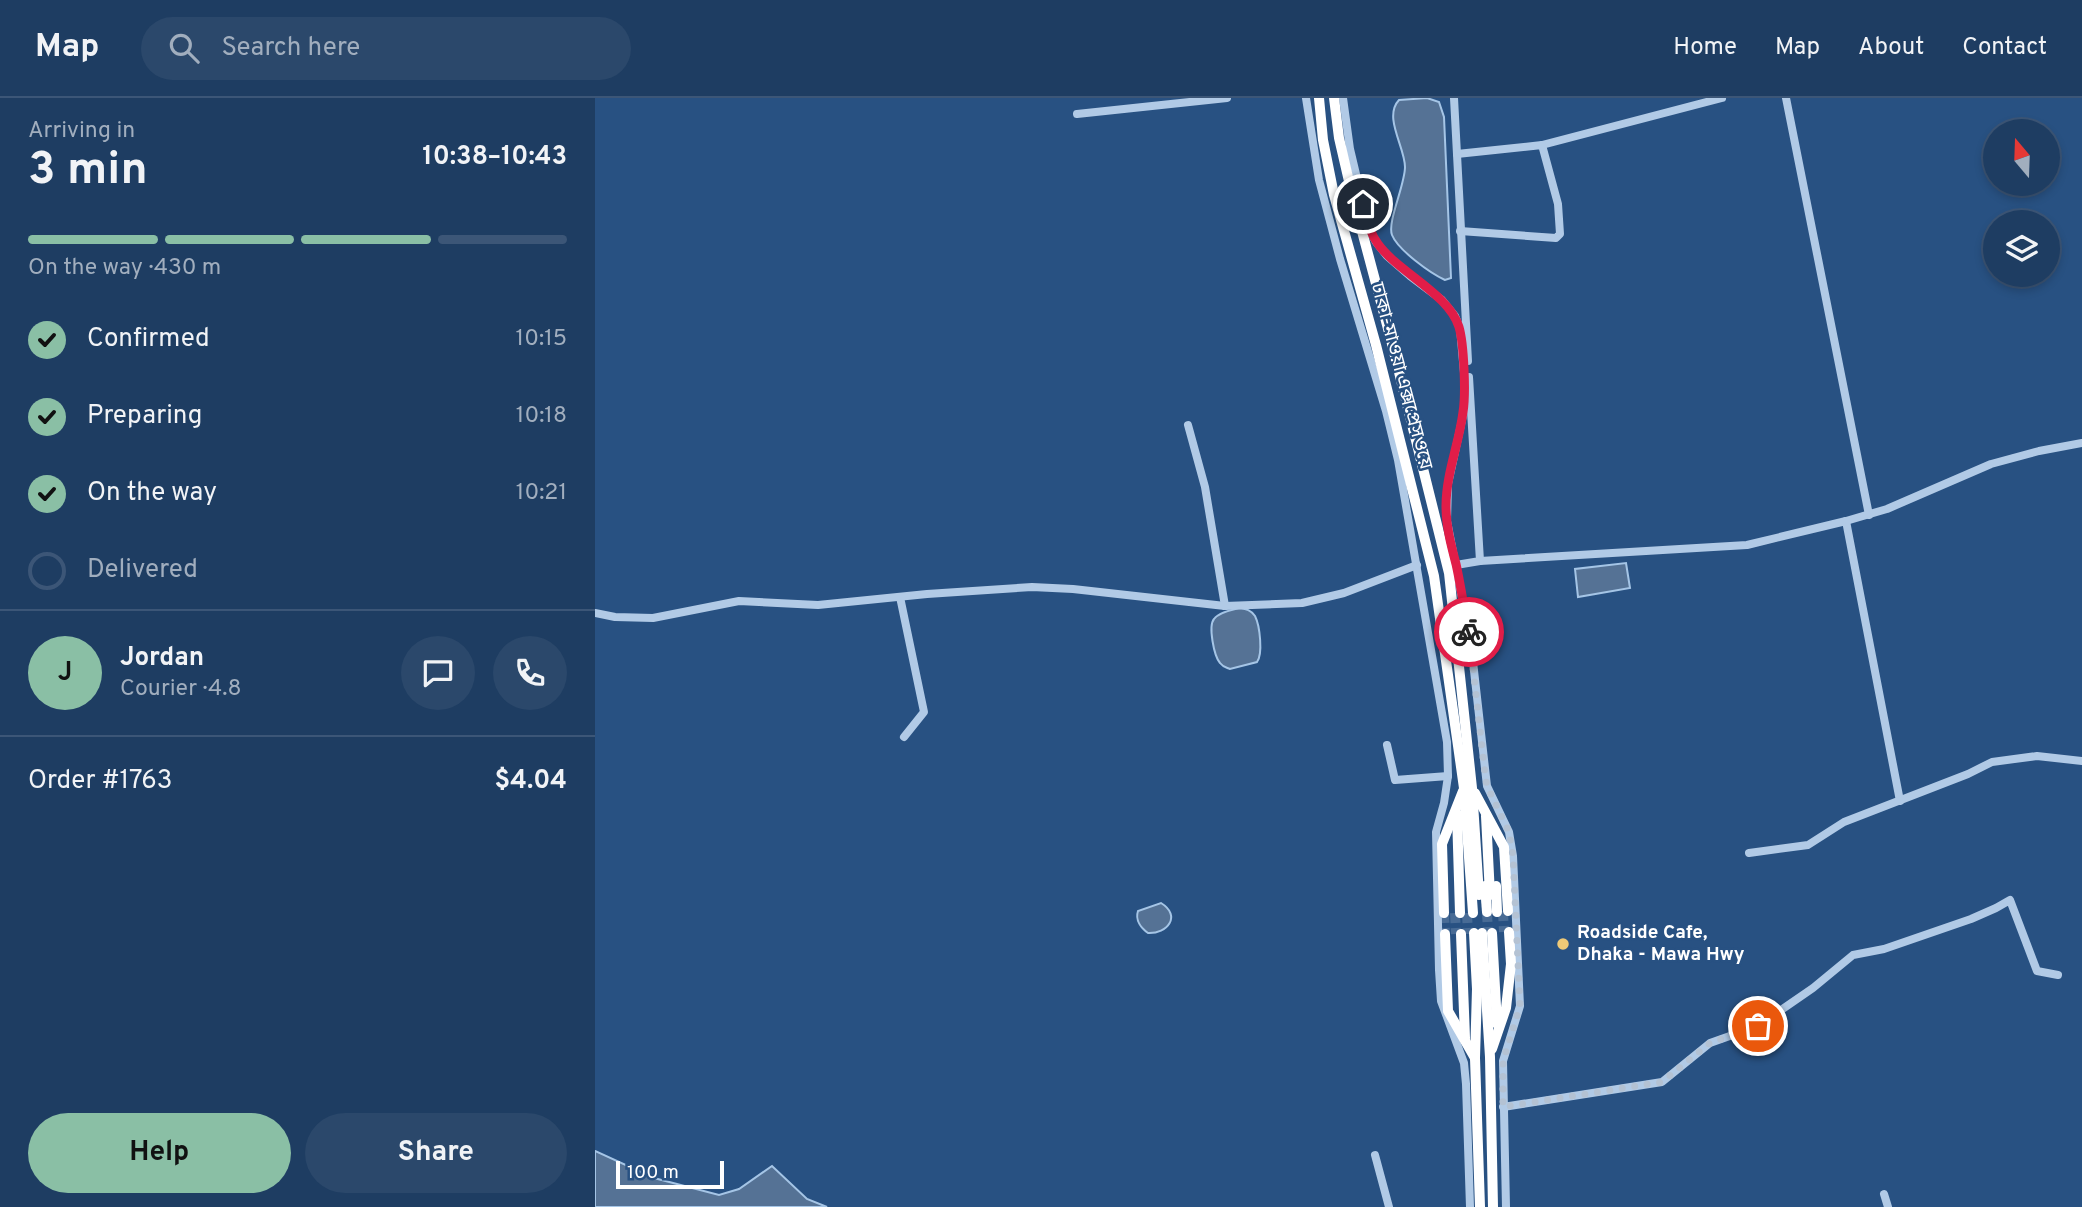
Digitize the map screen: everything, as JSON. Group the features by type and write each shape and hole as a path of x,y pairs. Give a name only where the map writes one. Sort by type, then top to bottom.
{"highway":[{"name":"ঢাকা-মাওয়া এক্সপ্রেসওয়ে","path":"1318,98 1334,195 1376,345 1434,576 1476,912"},
{"name":"ঢাকা-মাওয়া এক্সপ্রেসওয়ে","path":"1333,98 1351,190 1408,404 1449,573 1463,795 1476,912"},
{"name":"ঢাকা-মাওয়া এক্সপ্রেসওয়ে","path":"1463,795 1483,808 1496,832 1476,912"},
{"name":"ঢাকা-মাওয়া এক্সপ্রেসওয়ে","path":"1463,795 1449,827 1476,912"},
{"name":"ঢাকা-মাওয়া এক্সপ্রেসওয়ে","path":"1476,912 1483,808"},
{"path":"1477,933 1511,964 1506,1008 1490,1057"},
{"path":"1467,1045 1454,1021 1477,933"},
{"path":"1477,933 1498,1033"},
{"path":"1477,933 1498,1033"},
{"path":"1467,1045 1477,989 1477,933"},
{"path":"1477,933 1467,1045 1479,1207"},
{"path":"1477,933 1490,1057 1493,1207"}],"street":[{"path":"1077,114 1227,98"},
{"path":"1306,98 1319,180 1398,460 1447,742 1448,776 1436,832 1439,970 1441,1001 1464,1063 1467,1084 1470,1207"},
{"path":"1343,98 1350,149 1372,235 1388,256 1442,300 1455,316 1460,328 1464,411 1446,505 1450,544 1471,644 1487,786 1509,832 1513,856 1520,1006 1503,1061 1506,1207"},
{"path":"1454,98 1479,561"},
{"path":"1457,154 1542,145 1722,98"},
{"path":"1786,98 1869,515"},
{"path":"1460,231 1559,237 1558,204 1542,145"},
{"path":"1188,425 1205,487 1225,606"},
{"path":"1456,565 1479,561 1747,545 1869,515 1991,464 2082,443"},
{"path":"1846,522 1900,801"},
{"path":"595,613 615,617 653,618 740,601 818,605 1032,587 1225,606 1302,603 1344,593 1416,565"},
{"path":"900,597 924,712 904,737"},
{"path":"1387,745 1395,780 1448,776"},
{"path":"1749,853 1808,845 1843,822 1968,774 1992,762 2037,755 2082,761"},
{"path":"1503,1107 1662,1082 1710,1043 1758,1026 1814,988 1853,955 1884,948 1971,919 2010,900 2036,971 2058,975"},
{"path":"1375,1155 1389,1207"},
{"path":"1884,1194 1888,1207"}],"water":[{"path":"1427,98 1439,102 1444,117 1451,278 1445,280 1407,254 1395,241 1391,229 1405,167 1394,123 1395,107 1399,100"},
{"path":"1626,563 1630,588 1578,597 1575,569"},
{"path":"1240,608 1255,616 1260,653 1257,662 1230,669 1221,664 1216,654 1212,623 1219,615"},
{"path":"1161,903 1171,913 1169,923 1161,931 1148,933 1139,923 1138,911"},
{"path":"595,1151 654,1178 719,1195 739,1189 772,1166 807,1199 827,1207 595,1207"}],"tunnel":[{"path":"1503,911 1504,932"},
{"path":"1487,912 1488,933"},
{"path":"1444,913 1445,934"},
{"path":"1455,913 1456,934"},
{"path":"1467,913 1468,934"}],"way so far":[{"path":"1469,632 1487,786 1509,832 1513,856 1520,1006 1505,1049 1503,1107 1662,1082 1710,1043 1758,1026"}],"place":[{"name":"Roadside Cafe, Dhaka - Mawa Hwy","path":"1563,944"}],"route":[{"path":"1363,204 1369,229 1376,242 1410,276 1442,300 1455,316 1460,328 1464,411 1446,505 1450,544 1469,632"}]}
